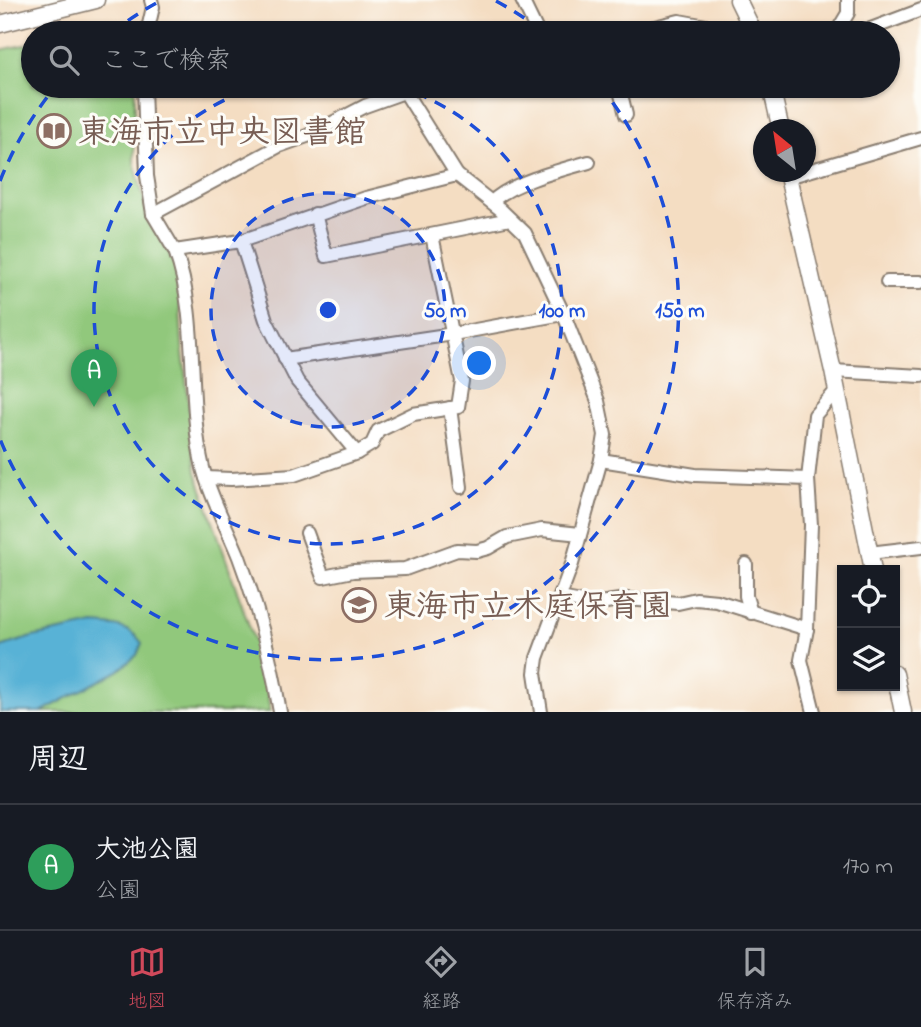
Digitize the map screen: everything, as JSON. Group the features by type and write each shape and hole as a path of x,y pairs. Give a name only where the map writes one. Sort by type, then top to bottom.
{"street":[{"path":"0,24 96,0"},
{"path":"150,21 153,7 151,0"},
{"path":"522,0 532,21"},
{"path":"738,0 748,21"},
{"path":"843,21 848,13 848,0"},
{"path":"892,21 921,10"},
{"path":"144,98 147,176 153,214 175,251 184,277 194,364 196,418 206,478 251,590 281,712"},
{"path":"153,214 279,146 307,136 365,106 388,98"},
{"path":"409,98 457,175 492,202 525,233 564,314 598,401 605,435 601,460 560,598 537,658 536,673 541,712"},
{"path":"622,98 626,114"},
{"path":"774,98 778,119"},
{"path":"816,166 921,138"},
{"path":"492,202 498,195 550,173 589,162"},
{"path":"175,251 241,241 366,198 457,175"},
{"path":"790,182 833,371 872,565"},
{"path":"314,214 326,256 510,219"},
{"path":"206,478 231,480 294,475 357,453 372,444 378,431 413,414 458,407 463,381 432,235"},
{"path":"241,241 266,320 296,381 357,453"},
{"path":"887,282 921,282"},
{"path":"285,359 564,314"},
{"path":"833,371 921,376"},
{"path":"814,712 801,660 807,629 810,525 808,479 815,415 836,391"},
{"path":"450,408 461,487"},
{"path":"601,460 695,475 808,479"},
{"path":"307,533 323,577 354,571 405,569 457,550 477,551 507,537 542,530 580,534"},
{"path":"869,553 921,547"},
{"path":"746,564 746,596 751,613"},
{"path":"560,598 593,604 626,599 678,603 717,601 807,629"},
{"path":"899,691 903,712"}],"green space":[{"path":"21,46 21,98 135,98 134,162 146,207 178,271 182,343 196,472 264,669 270,712 0,712 0,50"}],"water":[{"path":"94,624 109,625 132,633 142,643 137,655 118,671 41,712 0,712 0,647 32,637"}],"place":[{"name":"東海市立中央図書館","path":"54,131"},
{"name":"大池公園","path":"94,407"},
{"name":"東海市立木庭保育園","path":"359,605"}]}
